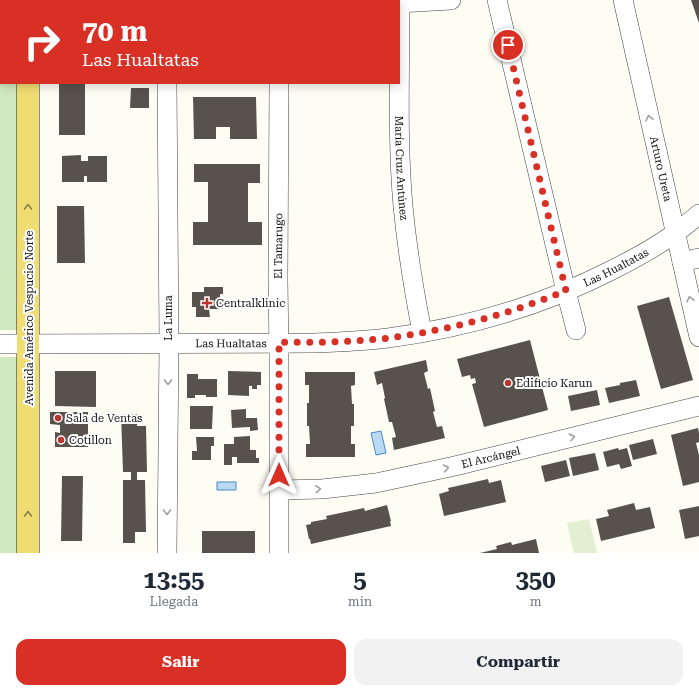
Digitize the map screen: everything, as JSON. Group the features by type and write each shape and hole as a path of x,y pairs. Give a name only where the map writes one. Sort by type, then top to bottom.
{"main road":[{"name":"Avenida Américo Vespucio Norte","path":"28,84 28,553"}],"street":[{"path":"400,3 451,0"},
{"path":"497,0 576,330"},
{"name":"Arturo Ureta","path":"623,0 676,233 690,260 699,337"},
{"name":"María Cruz Antúnez","path":"400,3 400,123 403,198 407,237 422,332"},
{"name":"La Luma","path":"167,84 167,553"},
{"name":"El Tamarugo","path":"278,553 279,84"},
{"name":"Las Hualtatas","path":"0,344 316,343 388,338 422,332 500,314 533,304 566,291 653,248 676,233 699,214"},
{"name":"El Arcángel","path":"279,490 322,489 376,483 455,466 699,406"}],"green space":[{"path":"0,84 18,84 17,330 0,330"},
{"path":"0,357 18,357 19,553 0,553"},
{"path":"589,519 597,553 574,553 567,523"}],"water":[{"path":"381,431 386,453 376,455 371,433"},
{"path":"217,482 236,482 236,490 217,490"}],"building":[{"path":"691,0 699,0 699,23"},
{"path":"59,84 85,84 85,135 59,135"},
{"path":"131,88 149,88 149,108 130,108"},
{"path":"193,97 256,97 257,139 230,139 230,127 216,127 216,139 194,139"},
{"path":"81,155 81,161 88,161 88,156 107,156 107,182 87,182 87,176 84,176 84,182 62,182 62,156"},
{"path":"194,164 260,164 260,183 248,183 248,222 262,222 262,245 193,245 193,222 208,222 208,182 194,182"},
{"path":"57,206 84,206 85,263 57,263"},
{"name":"Centralklinic","path":"204,287 223,287 223,294 220,294 220,298 223,298 223,309 209,309 210,317 196,317 196,307 192,307 192,292 204,292"},
{"path":"669,297 693,380 661,389 637,306"},
{"name":"Edificio Karun","path":"530,340 548,410 484,427 472,384 476,383 475,378 471,379 470,375 462,377 457,359"},
{"path":"426,360 428,371 424,373 428,389 430,388 435,411 433,412 437,427 442,426 445,438 394,450 392,438 396,437 392,422 389,422 382,383 377,385 374,372"},
{"path":"55,371 96,371 96,407 55,406"},
{"path":"228,371 261,372 261,385 257,385 257,389 252,389 252,386 249,386 249,396 228,395"},
{"path":"305,372 355,372 355,385 351,386 352,404 354,404 354,426 351,426 351,444 355,444 355,457 306,457 306,444 310,444 309,426 307,426 309,385 305,385"},
{"path":"187,374 198,374 198,379 217,379 217,397 195,395 195,398 187,398"},
{"path":"636,380 640,396 609,403 605,388"},
{"path":"597,390 600,405 571,411 568,396"},
{"path":"190,406 213,406 212,429 190,429"},
{"path":"246,409 246,418 257,418 258,430 250,431 250,427 232,428 231,410"},
{"path":"50,412 88,412 88,447 55,447 55,432 60,433 60,425 50,424"},
{"path":"121,414 137,414 137,426 146,426 147,472 137,472 137,480 145,480 146,532 135,532 135,543 123,543 123,480 131,480 131,472 123,472"},
{"path":"698,428 699,442 696,443 699,455 699,482 683,486 671,435"},
{"path":"250,436 250,450 256,450 256,458 259,458 259,463 237,463 237,457 232,457 232,465 224,465 224,444 234,444 234,437"},
{"path":"196,437 214,437 214,446 211,446 211,460 192,460 192,451 197,451"},
{"path":"653,439 657,454 633,460 629,445"},
{"path":"618,448 619,450 627,448 632,466 621,469 619,464 607,467 603,452"},
{"path":"595,453 599,470 573,476 569,458"},
{"path":"566,460 570,476 545,482 541,466"},
{"path":"62,476 83,476 82,541 61,541"},
{"path":"488,479 489,483 501,480 506,502 444,516 439,494 449,491 448,488"},
{"path":"634,503 636,510 650,507 655,528 601,541 596,519 609,516 607,510"},
{"path":"387,505 391,526 311,544 306,525 311,524 311,522 327,519 326,516 364,508 365,511"},
{"path":"699,506 699,536 685,539 679,510"},
{"path":"202,531 255,531 255,553 202,553"},
{"path":"536,539 539,553 480,553 497,549 496,546 511,542 512,545"}],"place":[{"name":"Centralklinic","path":"207,303"},
{"name":"Edificio Karun","path":"508,383"},
{"name":"Sala de Ventas","path":"58,418"},
{"name":"Cotillon","path":"61,440"}],"route":[{"path":"279,475 279,342 316,343 352,341 388,338 422,332 500,314 533,304 566,291 508,45"}]}
